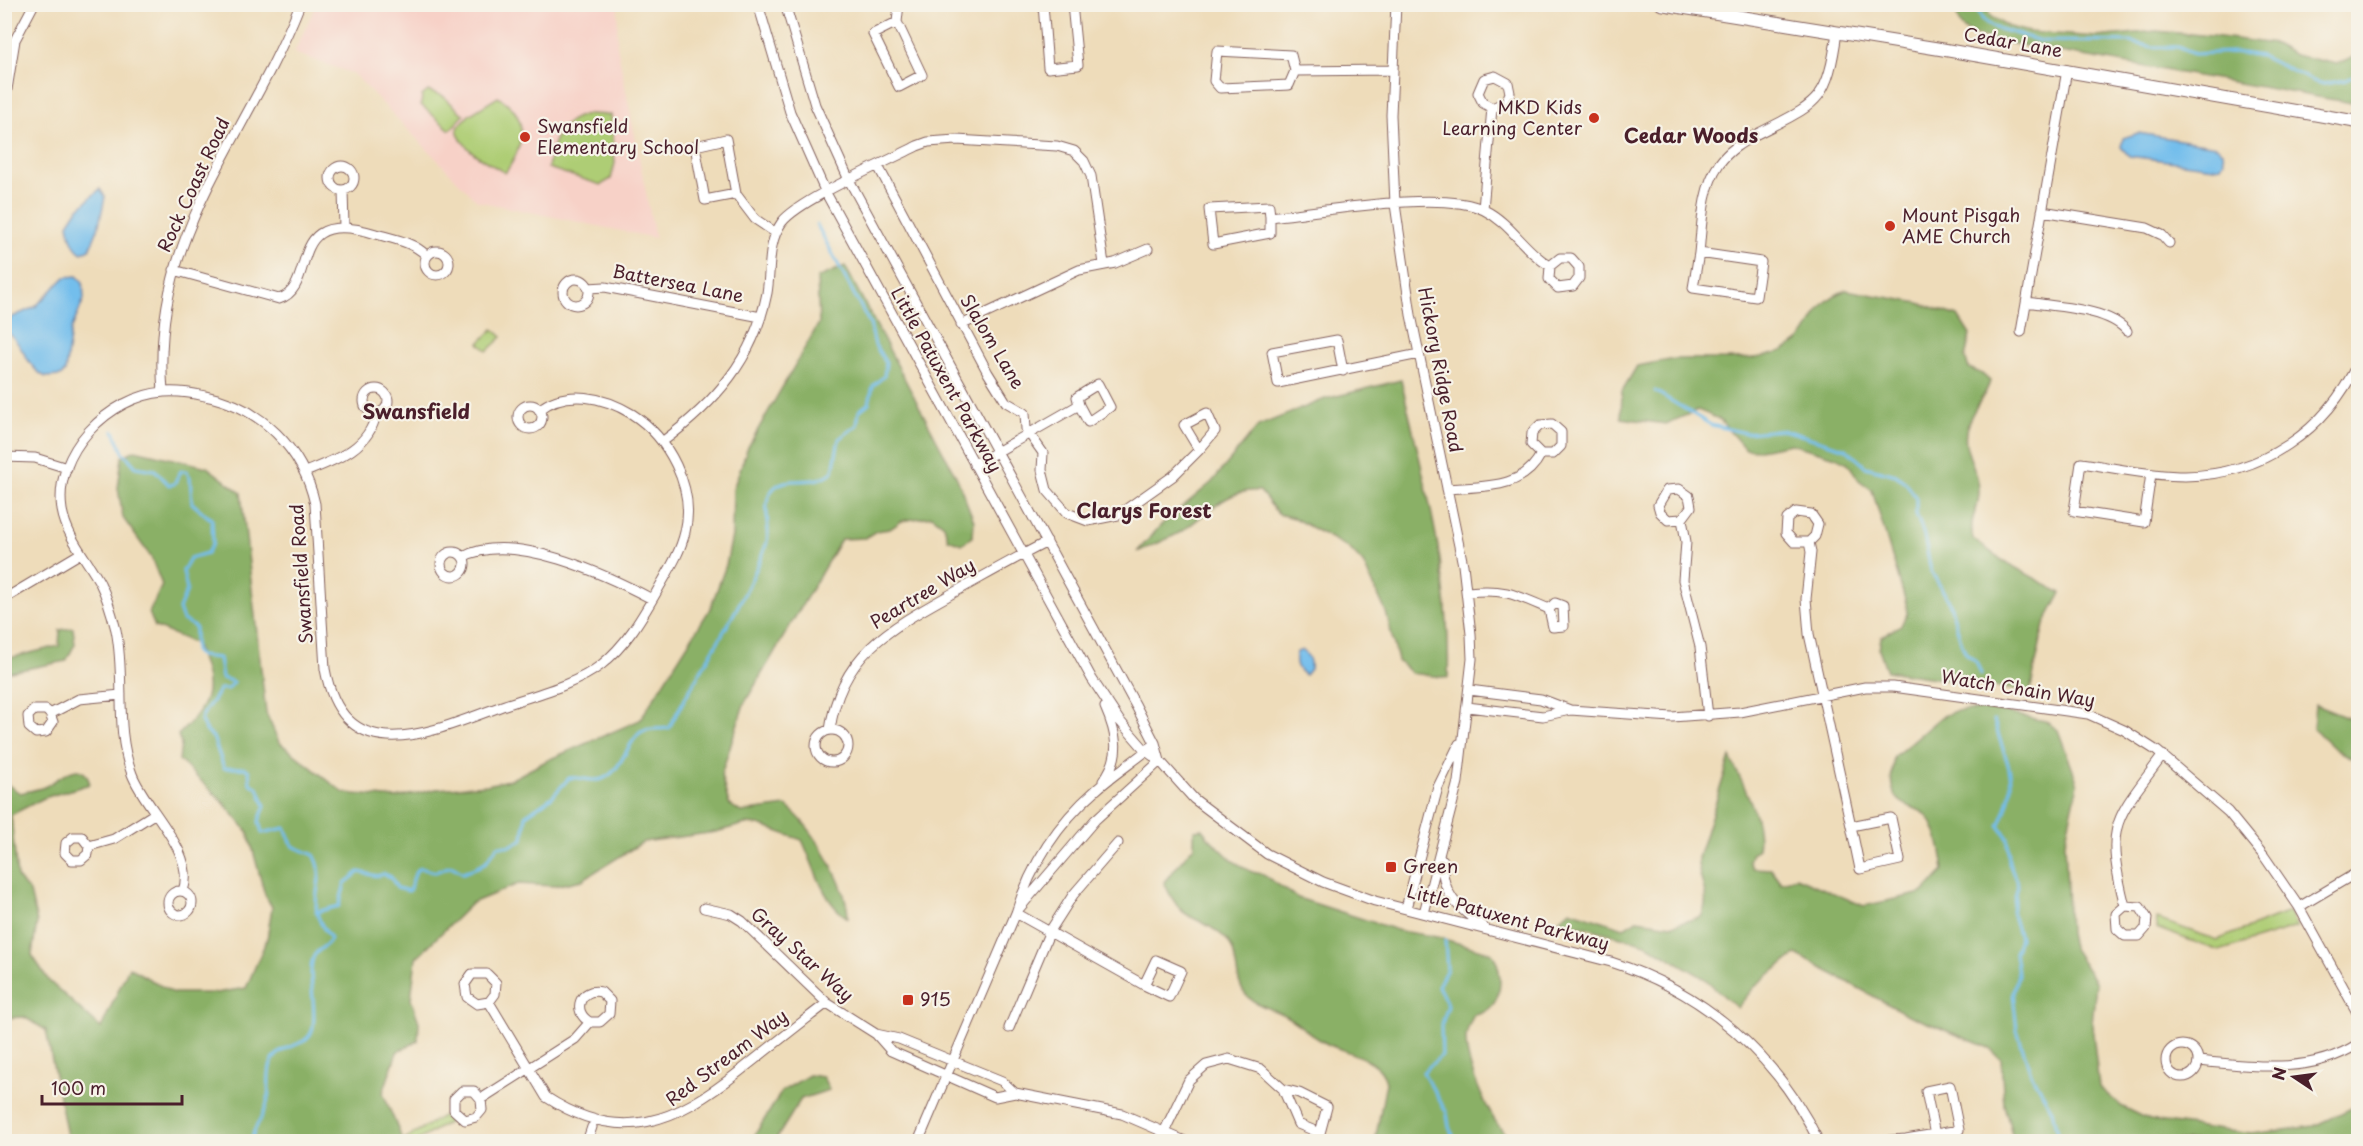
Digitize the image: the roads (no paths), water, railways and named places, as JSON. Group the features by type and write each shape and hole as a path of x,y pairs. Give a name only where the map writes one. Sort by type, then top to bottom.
{"main road":[{"name":"Cedar Lane","path":"1661,4 2067,70 2358,122"}],"street":[{"path":"4,108 15,40 34,4"},
{"name":"Rock Coast Road","path":"163,392 161,340 174,270 205,192 300,4"},
{"name":"Little Patuxent Parkway","path":"758,4 777,75 790,112 825,193 1092,680 1119,720 1146,751 1160,761 1194,799 1267,854 1341,889 1629,968 1662,981 1700,1004 1735,1030 1769,1065 1800,1107 1819,1142"},
{"name":"Little Patuxent Parkway","path":"785,4 815,105 849,180 1155,743 1160,761"},
{"path":"897,22 873,34 899,87 922,75 897,22 899,4"},
{"path":"1043,4 1048,68 1078,65 1072,4"},
{"name":"Hickory Ridge Road","path":"1396,4 1391,70 1395,204 1419,354 1468,592 1472,659 1461,739 1458,783 1424,913"},
{"path":"1698,253 1761,262 1756,297 1693,288 1698,253 1706,201 1719,165 1737,146 1802,110 1815,100 1827,84 1838,32"},
{"path":"1217,51 1291,55 1295,71 1289,86 1220,88 1214,81 1217,51"},
{"path":"1295,71 1391,70"},
{"path":"2021,332 2067,70"},
{"path":"1483,209 1492,108"},
{"path":"736,194 705,200 695,146 726,139 736,194 754,219 776,233"},
{"path":"662,442 698,414 728,382 748,351 761,317 776,233 792,212 917,146 940,140 1057,146 1074,152 1084,161 1090,176 1104,264"},
{"name":"Slalom Lane","path":"878,166 961,325 1006,402 1025,413 1029,434 1042,448 1044,480 1053,498 1066,513 1088,521 1118,515 1173,476 1199,450"},
{"path":"343,190 344,226"},
{"path":"1270,217 1446,200 1483,209 1510,228 1530,251 1550,266"},
{"path":"1269,206 1270,217 1270,233 1213,244 1209,209 1269,206"},
{"path":"2042,211 2147,228 2162,236 2169,243"},
{"path":"174,270 279,299 285,297 294,288 304,255 311,243 325,232 344,226 414,245 426,255"},
{"path":"961,325 1079,270 1124,260 1148,249"},
{"name":"Battersea Lane","path":"588,288 605,287 761,317"},
{"path":"2027,302 2106,316 2121,323 2127,331"},
{"path":"1343,370 1337,340 1272,352 1278,383 1343,370 1419,354"},
{"path":"2151,474 2144,522 2074,511 2081,463 2151,474 2186,476 2220,472 2251,464 2280,451 2307,432 2330,408 2358,362"},
{"name":"Swansfield Road","path":"183,891 186,876 180,854 138,787 127,760 122,728 118,645 111,611 100,583 72,538 63,511 63,484 67,468 82,439 104,417 130,402 163,392 212,397 248,412 277,433 305,472 311,487 318,525 325,669 329,689 334,700 353,722 374,733 398,738 412,737 585,675 600,666 624,644 652,599 682,543 687,501 678,468 662,442 636,417 604,401 587,397 559,398 539,410"},
{"path":"974,465 1079,405"},
{"path":"305,472 343,456 363,441 376,414"},
{"path":"1448,489 1510,483 1535,466 1541,454"},
{"path":"4,457 35,458 67,468"},
{"path":"1682,519 1686,542 1683,580 1700,647 1708,716"},
{"path":"1809,542 1807,616 1823,695 1851,826 1860,868 1900,860 1891,818 1851,826"},
{"name":"Peartree Way","path":"830,730 835,705 849,673 873,643 902,621 1047,543"},
{"path":"463,557 470,553 495,551 552,557 592,569 652,599"},
{"path":"4,599 81,553"},
{"path":"1468,592 1502,590 1549,609"},
{"path":"918,1142 1016,913 1026,878 1063,825 1096,790 1110,771 1116,745 1113,725 1092,680"},
{"name":"Watch Chain Way","path":"1468,690 1541,699 1570,710 1636,716 1708,716 1768,707 1865,687 1893,687 2065,710 2107,721 2163,755 2228,812 2264,856 2299,907 2358,1014"},
{"path":"50,714 79,699 121,695"},
{"name":"Watch Chain Way","path":"1467,707 1543,716 1570,710"},
{"name":"Hickory Ridge Road","path":"1406,908 1438,787 1461,739"},
{"path":"1096,790 1155,743"},
{"path":"2125,906 2114,860 2118,820 2163,755"},
{"path":"1016,913 1095,820 1160,761"},
{"path":"89,846 114,838 154,814"},
{"path":"1445,837 1442,873 1448,895 1462,911 1487,929"},
{"path":"1009,1028 1050,931 1073,895 1118,843"},
{"path":"2299,907 2358,872"},
{"name":"Gray Star Way","path":"704,908 731,914 741,921 827,1003 876,1034 891,1051 995,1097 1015,1093"},
{"path":"1016,913 1118,973 1144,985"},
{"name":"Red Stream Way","path":"489,1002 541,1090 559,1109 592,1127 639,1130 663,1125 678,1118 827,1003"},
{"path":"481,1099 575,1039 590,1022"},
{"name":"Gray Star Way","path":"876,1034 899,1039 1002,1081 1015,1093"},
{"path":"2198,1062 2266,1066 2304,1065 2334,1058 2358,1044"},
{"path":"1164,1130 1189,1080 1198,1070 1218,1061 1240,1061 1261,1069 1283,1089 1298,1124 1320,1133 1327,1107 1299,1093 1283,1089"},
{"path":"1867,1142 1935,1135 1959,1130 1950,1086 1926,1091 1935,1135"},
{"path":"1015,1093 1122,1114 1164,1130 1187,1142"},
{"path":"587,1142 592,1127"}],"water":[{"path":"2138,133 2216,146 2223,151 2224,161 2221,166 2214,167 2129,156 2121,147 2123,138"},
{"path":"100,189 105,197 98,229 90,249 82,253 74,244 68,224 77,210"},
{"path":"77,276 83,282 84,299 71,330 65,372 60,376 46,377 34,368 13,337 7,332 10,318 35,307 65,277"},
{"path":"1302,650 1310,663 1310,669 1305,675 1300,671 1296,662 1297,652"}],"waterway":[{"path":"1974,4 1983,20 1992,27 2041,41 2130,42 2153,47 2177,47 2194,54 2234,52 2261,56 2324,84 2346,80 2358,73"},
{"path":"316,912 339,906 345,883 359,872 377,876 384,874 391,877 397,888 409,891 416,871 420,868 435,872 451,866 463,873 484,864 498,846 510,846 523,839 526,815 552,797 569,778 602,779 619,764 631,743 641,732 669,728 733,615 756,569 768,538 767,501 770,494 780,484 818,479 833,471 839,439 857,425 859,411 869,403 873,386 884,376 886,363 875,345 870,324 817,225"},
{"path":"1655,391 1711,425 1746,433 1781,430 1791,432 1846,449 1866,467 1896,475 1907,484 1916,498 1916,514 1924,535 1931,571 1949,601 1962,645 1966,653 1976,661 1981,674"},
{"path":"114,431 123,452 136,467 155,470 169,485 174,484 181,471 186,471 190,477 192,503 212,520 213,543 207,553 190,558 183,571 187,590 179,609 183,620 195,627 195,651 200,656 219,658 222,678 234,682 228,689 219,689 201,721 213,737 224,768 245,768 249,771 250,783 258,788 265,806 259,821 262,833 285,828 292,844 314,855 318,865 317,914 331,938 315,955 311,965 313,1027 304,1041 283,1051 273,1059 269,1071 267,1103 252,1137 255,1142"},
{"path":"1994,720 2011,783 2010,795 1999,826 2008,838 2009,863 2018,885 2012,911 2020,938 2015,953 2018,974 2013,993 2017,1030 2031,1074 2052,1110 2059,1142"},
{"path":"1445,940 1447,969 1438,986 1448,1006 1441,1026 1442,1055 1423,1072 1447,1113 1449,1127 1456,1142"}],"place":[{"name":"MKD Kids Learning Center","path":"1594,118"},
{"name":"Swansfield Elementary School","path":"525,137"},
{"name":"Mount Pisgah AME Church","path":"1890,226"},
{"name":"Green","path":"1391,867"},
{"name":"915","path":"908,1000"}],"district":[{"name":"Cedar Woods","path":"1691,136"},
{"name":"Swansfield","path":"416,412"},
{"name":"Clarys Forest","path":"1144,511"}]}
